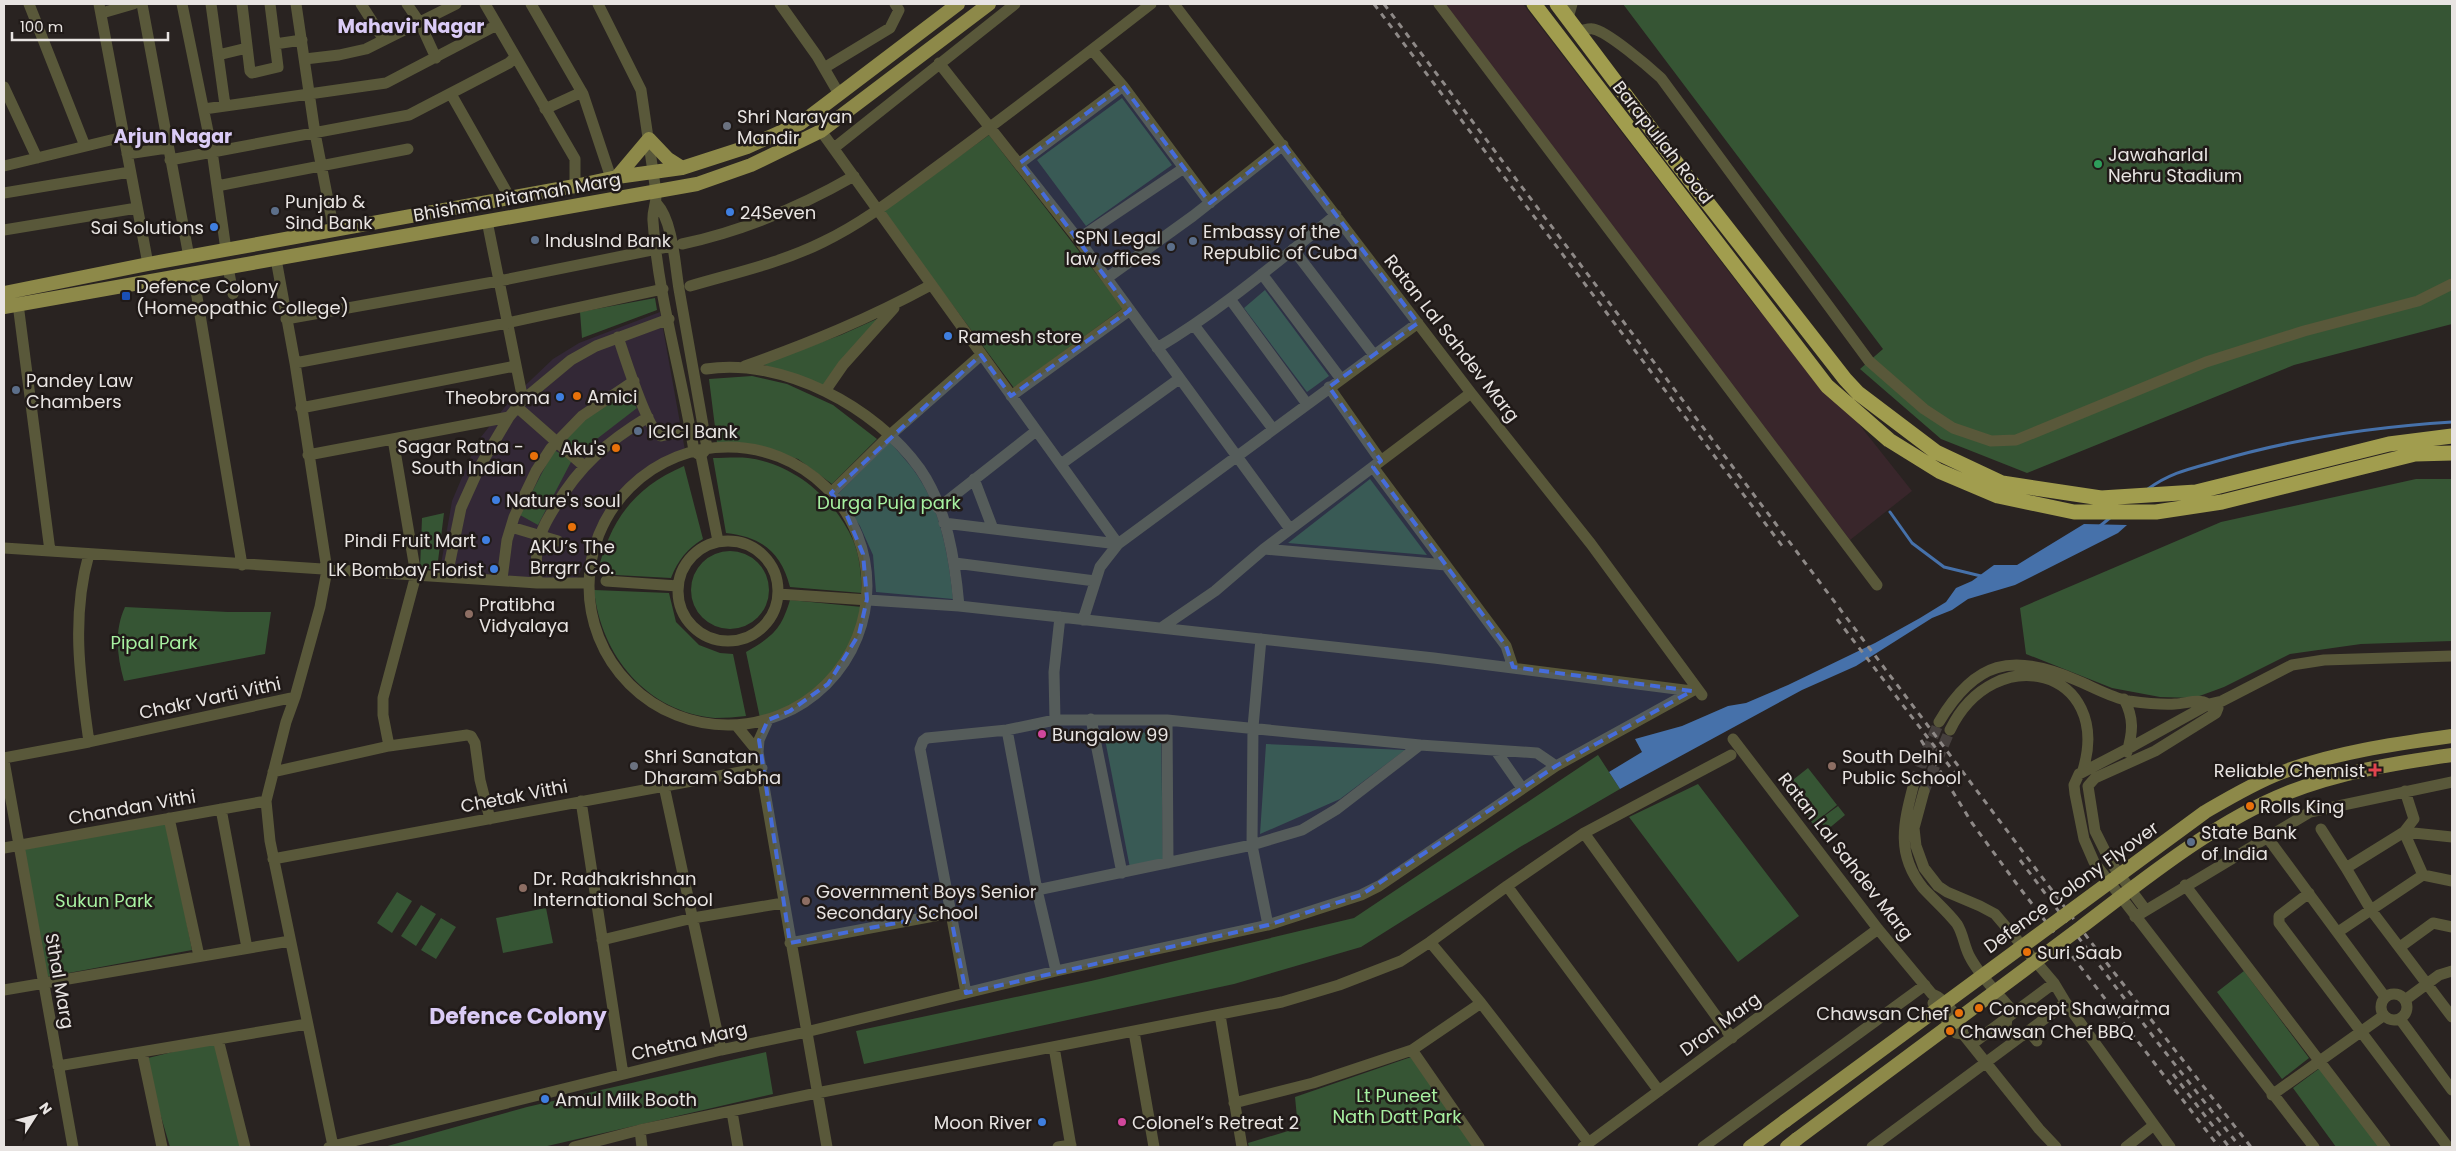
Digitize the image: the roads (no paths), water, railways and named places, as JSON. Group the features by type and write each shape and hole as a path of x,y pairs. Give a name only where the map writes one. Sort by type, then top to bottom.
{"highway":[{"name":"Barapullah Road","path":"1534,4 1827,386 1888,440 1940,472 1998,496 2074,512 2156,512 2222,502 2415,454 2452,453"},
{"name":"Barapullah Road","path":"1557,4 1570,11 1578,31 1776,292 1858,393 1936,452 2002,483 2101,498 2196,492 2389,444 2452,436"}],"main road":[{"name":"Bhishma Pitamah Marg","path":"4,293 148,264 334,231 614,177 682,168 747,147 801,123 958,4"},
{"name":"Bhishma Pitamah Marg","path":"11,305 487,221 657,198 751,165 821,131 989,4"},
{"path":"614,177 648,139 668,159 682,168"},
{"name":"Defence Colony Flyover","path":"1750,1147 2205,812 2279,773 2323,759 2391,744 2452,736"},
{"path":"1787,1147 2161,868 2245,813 2285,794 2324,780 2394,763 2452,755"}],"street":[{"path":"29,4 85,146"},
{"path":"133,4 101,8 148,264"},
{"path":"142,4 167,148 189,257"},
{"path":"182,4 212,151 226,250"},
{"path":"211,4 225,105"},
{"path":"242,4 250,71 252,74 278,67 270,4"},
{"path":"296,4 315,133 334,231"},
{"path":"361,4 384,40"},
{"path":"408,4 420,23 436,58"},
{"path":"305,59 359,52 456,4"},
{"path":"485,4 575,159 575,186"},
{"path":"531,4 582,92 614,177"},
{"path":"598,4 641,90 657,198 677,245 701,452 718,541"},
{"path":"780,4 824,68 843,90"},
{"path":"824,68 890,28 899,10 895,4"},
{"path":"834,148 1015,4"},
{"path":"690,286 756,267 822,243 877,210 990,128 1151,4"},
{"name":"Ratan Lal Sahdev Marg","path":"1174,4 1283,145 1308,187 1336,215 1472,393 1591,544 1696,692"},
{"path":"1439,4 1877,585"},
{"path":"204,109 386,83 497,25"},
{"path":"1578,31 1593,29 1603,33 1647,65 1661,78 1869,361 1924,410 1953,428 1991,442 2016,440 2206,362 2304,331 2418,301 2452,284"},
{"path":"275,44 302,40"},
{"path":"218,55 247,48"},
{"path":"1092,50 1123,86 1210,203"},
{"path":"170,160 409,115 509,63 515,57"},
{"path":"939,63 1020,163 1078,239 1290,529"},
{"path":"1020,163 1123,86"},
{"path":"4,87 37,158"},
{"path":"545,110 582,92"},
{"path":"451,94 510,198"},
{"path":"821,131 1118,544"},
{"path":"4,166 124,137"},
{"path":"1107,278 1210,203 1283,145"},
{"path":"127,154 167,148"},
{"path":"217,186 408,149"},
{"path":"1078,239 1184,168"},
{"path":"4,193 130,172"},
{"path":"286,319 499,281 715,236 770,217 817,197 854,176"},
{"path":"657,198 653,212 656,248 663,289 691,429 701,452"},
{"path":"4,230 137,208"},
{"path":"1157,348 1194,325 1230,299 1336,215"},
{"path":"487,221 515,366 520,403 556,441 584,466"},
{"path":"1293,249 1374,355"},
{"path":"276,258 295,362 327,570"},
{"path":"228,267 232,294"},
{"path":"193,273 242,565"},
{"path":"1262,274 1341,379"},
{"path":"742,367 818,340 898,303 931,285"},
{"path":"295,362 507,323 663,289"},
{"path":"1230,299 1307,404"},
{"path":"825,391 843,365 898,303"},
{"path":"11,305 50,551"},
{"path":"1011,396 1130,310"},
{"path":"446,576 461,508 480,466 509,417 520,403 571,360 618,337 669,320"},
{"path":"1083,620 1100,567 1118,544 1418,323"},
{"path":"1194,325 1273,429"},
{"path":"618,337 648,417 658,435 691,429"},
{"path":"832,493 889,436 981,355"},
{"path":"1433,361 1444,356"},
{"path":"301,408 515,366"},
{"path":"706,369 742,367 790,377 825,391 856,410 889,436 920,470 938,508 955,563 959,606"},
{"path":"1061,464 1179,379"},
{"path":"502,579 511,527 536,471 556,441 589,412 634,381"},
{"path":"1329,387 1377,464 1446,565 1506,646 1513,667"},
{"path":"1161,628 1215,590 1290,529 1472,393"},
{"path":"308,455 509,417"},
{"path":"537,583 536,556 540,536 560,498 584,466 613,440 648,417"},
{"path":"938,508 1036,431"},
{"path":"388,746 383,715 383,698 416,575 393,439"},
{"path":"746,448 774,455 801,468 832,493 856,532 863,554 867,576 867,599 863,622 855,645 843,665 828,684 804,703 768,720 736,725 710,724 670,712 641,694 623,677 608,656 598,633 591,608 589,583 592,557 597,541 612,510 628,489 648,472 670,459 701,452 746,448"},
{"path":"974,479 993,529"},
{"path":"944,524 1118,544"},
{"path":"511,527 558,541"},
{"path":"718,541 738,541 757,549 771,564 777,578 778,594 770,618 758,631 742,639 725,641 708,636 693,626 683,612 678,586 682,571 690,557 707,545 718,541"},
{"path":"4,548 242,565 502,579 537,583 589,583"},
{"path":"1264,549 1446,565"},
{"path":"89,554 82,580 77,626 78,665 89,742"},
{"path":"955,563 1096,581"},
{"name":"Chakr Varti Vithi","path":"4,759 295,697 318,616 327,570"},
{"path":"606,581 678,586"},
{"path":"778,594 959,606 1513,667 1696,692"},
{"path":"1055,720 1054,672 1060,617"},
{"path":"1261,639 1253,727 1252,845 1268,925"},
{"path":"2145,909 2111,863 2095,831 2087,794 2088,786 2095,778 2155,751 2222,701 2292,664 2324,660 2452,656"},
{"path":"1939,722 1952,700 1973,680 1984,672 2006,666 2032,665 2046,668 2124,699 2175,704 2198,701 2212,708"},
{"path":"1950,730 1958,714 1970,699 1997,680 2019,674 2039,676 2062,686 2074,698 2083,714 2088,734 2083,770 2074,785 2084,839 2094,862 2314,1147"},
{"name":"Chetna Marg","path":"331,1147 623,1074 806,1032 1056,970 1268,925 1361,895 1378,886 1556,766 1696,692"},
{"path":"295,697 266,801 273,859 331,1147"},
{"path":"2123,766 2131,741 2132,723 2124,699"},
{"path":"2083,770 2212,708"},
{"path":"1091,719 1122,873"},
{"path":"768,720 759,740 758,752 827,1147"},
{"path":"966,993 920,749 923,741 927,738 1007,730 1055,720 1167,720 1420,745 1537,754 1556,766"},
{"path":"1167,720 1168,863"},
{"path":"736,725 758,752"},
{"path":"1007,730 1038,890 1056,970"},
{"path":"273,772 388,746 467,735 471,736 475,743 480,780 490,818"},
{"name":"Ratan Lal Sahdev Marg","path":"1733,739 1878,929 1929,989 1940,997 1962,1027 1963,1034 1988,1062 2039,1129 2056,1147"},
{"path":"1038,890 1252,845 1302,830 1337,810 1420,745"},
{"path":"1496,751 1522,788"},
{"path":"574,1147 640,1130 817,1093 1054,1048 1092,1044 1134,1032 1282,1002 1339,985 1401,960 1430,942 1507,886 1584,834 1731,755"},
{"name":"Sthal Marg","path":"4,759 17,845 73,1147"},
{"name":"Chetak Vithi","path":"273,859 762,768"},
{"path":"2135,917 2145,909 2310,812 2452,782"},
{"path":"1914,783 1903,832 1906,855 1911,870 1923,888 1957,925 1965,950 1972,962 2010,1015"},
{"path":"664,786 722,1050"},
{"path":"1924,791 1914,828 1916,846 1924,868 1934,882 1947,892 1994,914 2054,983 2170,1147"},
{"path":"2346,868 2404,832 2414,819 2405,791"},
{"name":"Chandan Vithi","path":"4,848 266,801"},
{"path":"581,801 623,1074"},
{"path":"221,809 247,948"},
{"path":"169,818 198,956"},
{"path":"2321,829 2371,910 2451,1013"},
{"path":"2404,832 2452,837"},
{"path":"2404,832 2423,875"},
{"path":"1584,834 1732,1038"},
{"path":"2267,837 2386,997"},
{"path":"2338,932 2423,875 2452,881"},
{"path":"2185,885 2386,1147"},
{"path":"1507,886 1659,1091"},
{"path":"2309,893 2279,916 2279,923 2448,1147"},
{"path":"602,940 693,918 783,903"},
{"path":"790,942 950,913"},
{"path":"2400,947 2433,923 2452,927"},
{"name":"Dron Marg","path":"1586,1145 1878,929"},
{"path":"4,990 290,941"},
{"path":"1430,942 1481,1003 1586,1145"},
{"path":"2405,1000 2439,975 2452,971"},
{"path":"1972,1044 2054,983"},
{"path":"1703,1147 1929,989"},
{"path":"2395,994 2405,1000 2407,1010 2400,1019 2390,1020 2383,1016 2380,1005 2386,997 2395,994"},
{"path":"1234,1103 1313,1083 1412,1050 1481,1003"},
{"path":"1872,1147 2026,1033 2068,1005"},
{"path":"1220,1014 1242,1147"},
{"path":"2010,1015 2006,1027 2010,1034 2026,1033 2037,1041"},
{"path":"2272,1094 2383,1016"},
{"path":"2400,1019 2452,1090"},
{"path":"58,1066 307,1024"},
{"path":"1134,1032 1154,1147"},
{"path":"218,1039 245,1147"},
{"path":"1054,1048 1071,1146 1058,1147"},
{"path":"1412,1050 1479,1147"},
{"path":"142,1052 162,1147"},
{"path":"732,1112 738,1147"},
{"path":"2126,1147 2154,1125"},
{"path":"640,1130 642,1147"}],"water":[{"path":"2084,524 2127,525 2118,533 2015,585 1968,599 1952,610 1932,618 1856,666 1802,690 1620,789 1609,772 1642,752 1635,739 1682,726 1728,706 1746,703 1788,685 1875,643 1920,618 1946,602 1956,588 1972,581 1994,565 2017,565"}],"waterway":[{"path":"2148,489 2180,472 2273,447 2332,435 2452,422"},
{"path":"1890,512 1912,543 1944,567 1981,576"},
{"path":"2100,526 2111,517"}],"tunnel":[{"path":"1914,783 1939,722"},
{"path":"1924,791 1950,730"}],"railway":[{"path":"1374,4 1783,547"},
{"path":"1384,4 2109,966 2251,1147"},
{"path":"1837,619 1954,772"},
{"path":"1921,740 1972,823 2219,1147"},
{"path":"2020,860 2158,1043 2240,1147"},
{"path":"2173,1074 2229,1147"}],"place":[{"name":"Shri Narayan Mandir","path":"727,126"},
{"name":"Jawaharlal Nehru Stadium","path":"2098,164"},
{"name":"Punjab & Sind Bank","path":"275,211"},
{"name":"24Seven","path":"730,212"},
{"name":"Sai Solutions","path":"214,227"},
{"name":"IndusInd Bank","path":"535,240"},
{"name":"Embassy of the Republic of Cuba","path":"1193,241"},
{"name":"SPN Legal law offices","path":"1171,247"},
{"name":"Defence Colony (Homeopathic College)","path":"126,296"},
{"name":"Ramesh store","path":"948,336"},
{"name":"Pandey Law Chambers","path":"16,390"},
{"name":"Amici","path":"577,396"},
{"name":"Theobroma","path":"560,397"},
{"name":"ICICI Bank","path":"638,431"},
{"name":"Aku's","path":"616,448"},
{"name":"Sagar Ratna - South Indian","path":"534,456"},
{"name":"Nature's soul","path":"496,500"},
{"name":"AKU’s The Brrgrr Co.","path":"572,527"},
{"name":"Pindi Fruit Mart","path":"486,540"},
{"name":"LK Bombay Florist","path":"494,569"},
{"name":"Pratibha Vidyalaya","path":"469,614"},
{"name":"Bungalow 99","path":"1042,734"},
{"name":"Shri Sanatan Dharam Sabha","path":"634,766"},
{"name":"South Delhi Public School","path":"1832,766"},
{"name":"Reliable Chemist","path":"2375,770"},
{"name":"Rolls King","path":"2250,806"},
{"name":"State Bank of India","path":"2191,842"},
{"name":"Dr. Radhakrishnan International School","path":"523,888"},
{"name":"Government Boys Senior Secondary School","path":"806,901"},
{"name":"Suri Saab","path":"2027,952"},
{"name":"Concept Shawarma","path":"1979,1008"},
{"name":"Chawsan Chef","path":"1959,1013"},
{"name":"Chawsan Chef BBQ","path":"1950,1031"},
{"name":"Amul Milk Booth","path":"545,1099"},
{"name":"Moon River","path":"1042,1122"},
{"name":"Colonel‘s Retreat 2","path":"1122,1122"}],"district":[{"name":"Mahavir Nagar","path":"411,26"},
{"name":"Arjun Nagar","path":"173,136"},
{"name":"Defence Colony","path":"518,1016"}],"park label":[{"name":"Durga Puja park","path":"889,502"},
{"name":"Pipal Park","path":"154,642"},
{"name":"Sukun Park","path":"104,900"},
{"name":"Lt Puneet Nath Datt Park","path":"1397,1105"}]}
